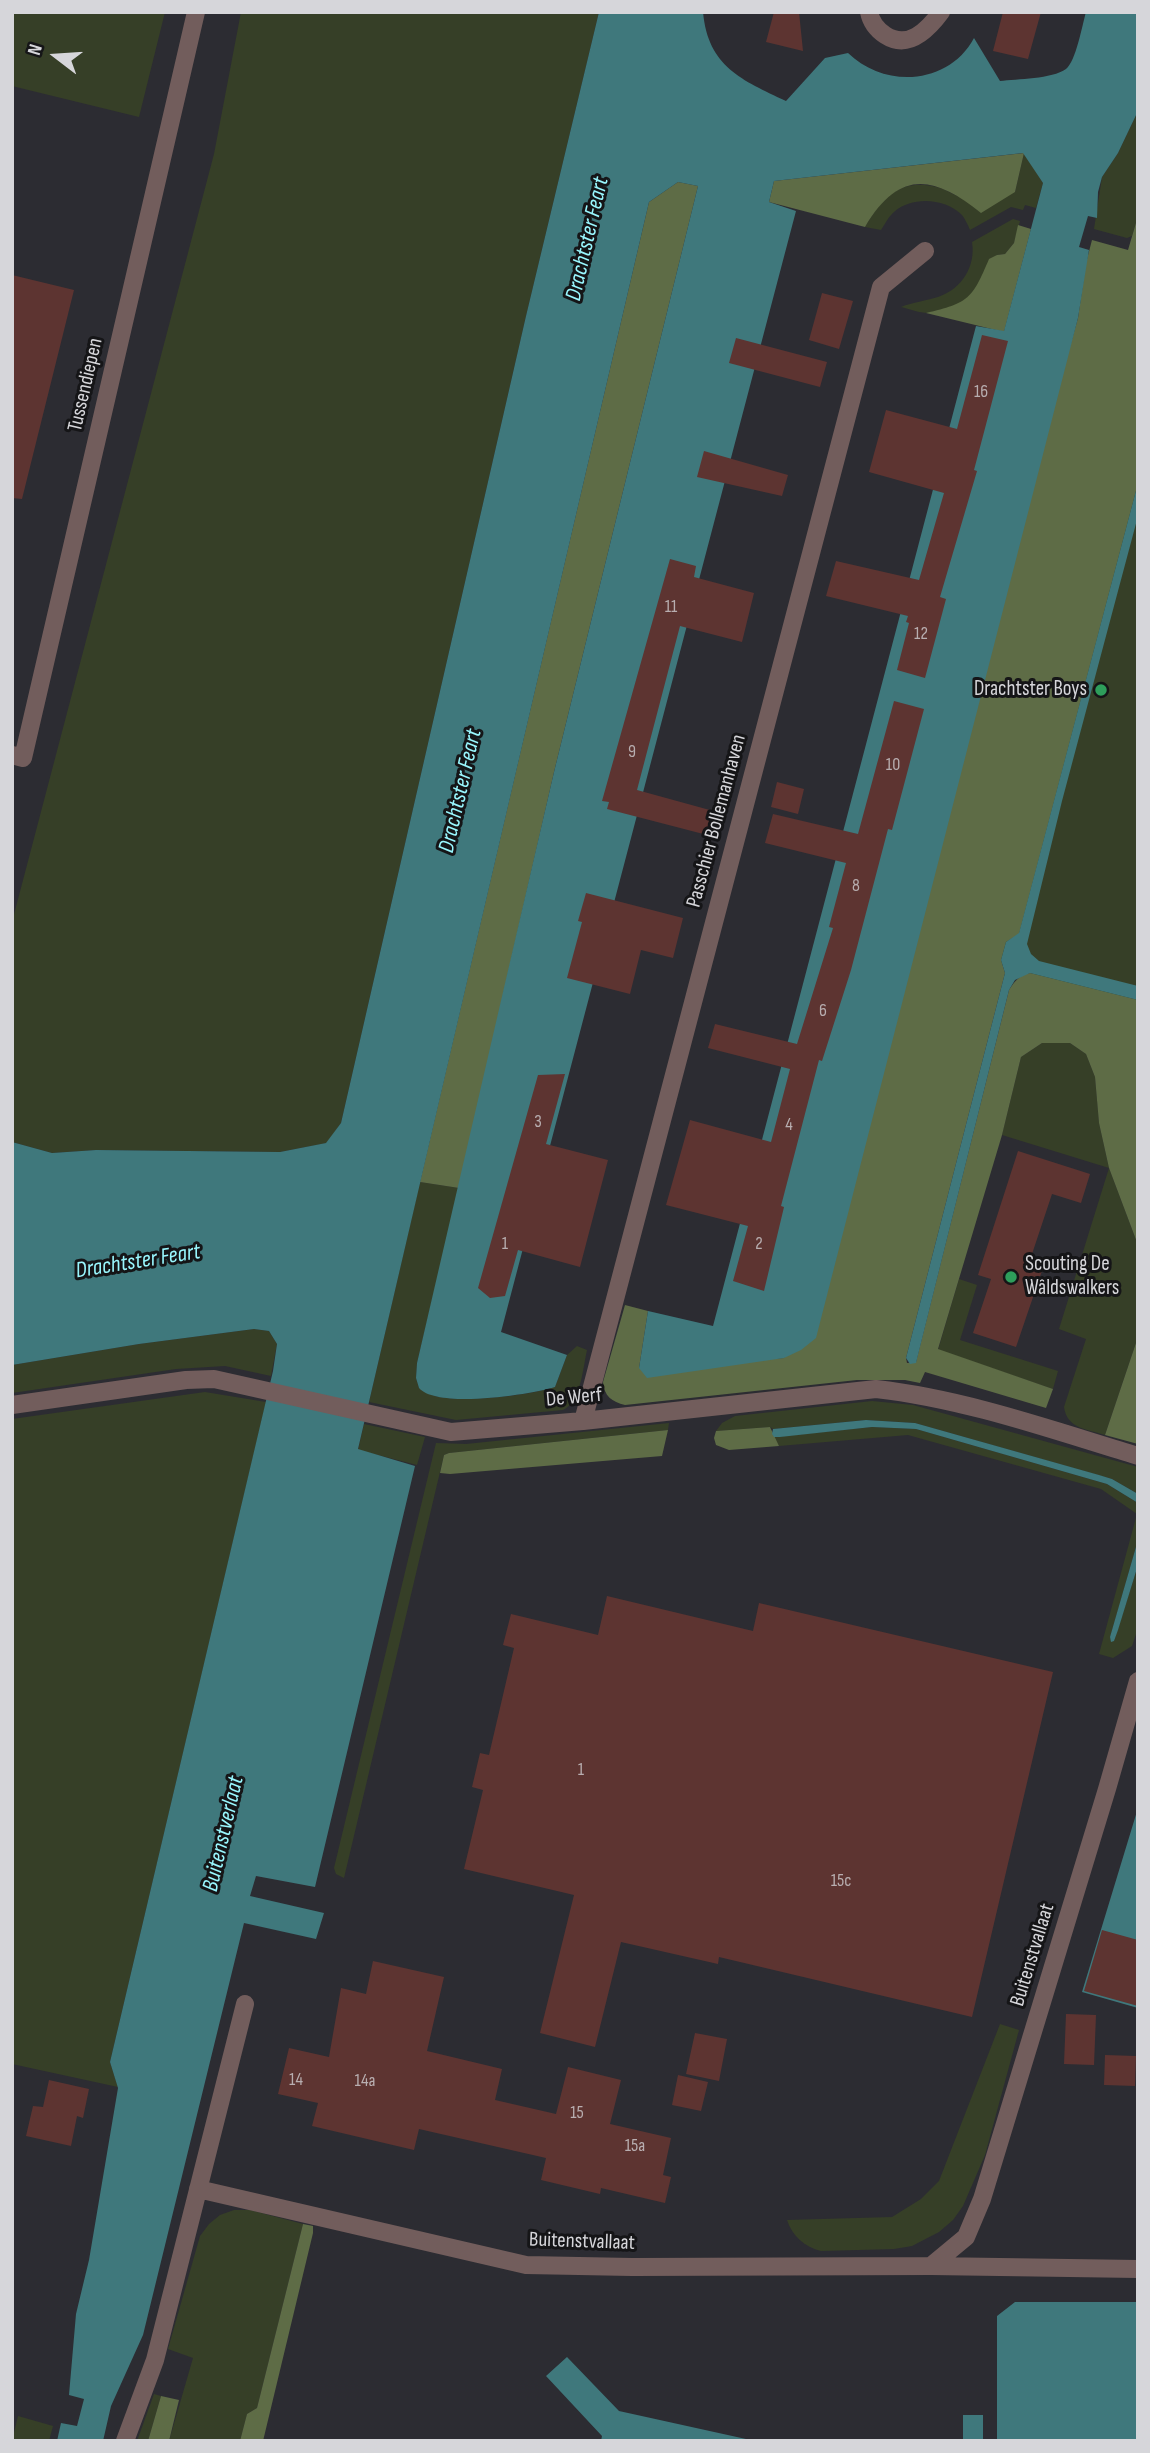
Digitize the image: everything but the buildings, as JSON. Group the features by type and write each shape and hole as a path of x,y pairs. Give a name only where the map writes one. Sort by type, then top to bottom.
{"street":[{"name":"Tussendiepen","path":"12,755 23,758 196,12"},
{"path":"869,12 871,21 884,34 898,41 914,38 941,12"},
{"name":"Passchier Bollemanhaven","path":"583,1421 881,287 925,251"},
{"name":"De Werf","path":"12,1405 186,1380 214,1379 452,1432 583,1421 876,1389 916,1393 1138,1456"},
{"name":"Buitenstvallaat","path":"931,2266 966,2237 982,2199 1138,1681"},
{"path":"125,2441 155,2360 244,2004"},
{"name":"Buitenstvallaat","path":"198,2189 526,2264 632,2267 931,2266 1138,2269"}],"green space":[{"path":"12,12 165,12 139,117 12,86"},
{"path":"241,12 599,12 526,316 341,1123 327,1143 280,1152 96,1150 52,1153 12,1142 12,922 214,154"},
{"path":"1138,111 1138,216 1132,236 1127,238 1094,229 1102,177 1118,153"},
{"path":"1024,153 1043,183 1036,208 1025,205 1023,210 1011,207 970,230 962,215 955,209 938,202 919,201 894,212 881,230 865,227 879,206 904,187 927,185 965,198 1015,192"},
{"path":"1024,153 1015,192 981,213 948,191 933,185 918,184 904,187 891,195 865,227 769,202 774,181"},
{"path":"678,182 698,186 554,772 459,1188 420,1182 649,202"},
{"path":"1138,216 1138,483 1019,934 1006,942 1001,960 1005,973 906,1358 907,1363 916,1362 1009,990 1023,975 1030,973 1138,1000 1138,1245 1109,1168 1099,1123 1095,1077 1086,1054 1070,1043 1042,1043 1021,1057 1002,1135 938,1349 1053,1389 1046,1408 925,1372 920,1383 905,1380 857,1380 625,1405 616,1402 607,1395 603,1382 625,1305 648,1311 639,1368 784,1358 1078,318 1092,240 1128,250"},
{"path":"1013,219 1020,221 1014,243 1005,254 997,255 976,290 964,300 951,308 928,313 901,307 938,297 954,288 969,268 972,242"},
{"path":"1018,225 1031,229 1004,332 926,313 952,306 967,297 978,283 989,259 1005,254 1014,243"},
{"name":"Drachtster Boys","path":"1138,422 1138,1013 992,959"},
{"path":"1042,1043 1070,1043 1086,1054 1095,1077 1099,1123 1109,1168 1002,1135 1021,1057"},
{"path":"1109,1168 1138,1245 1138,1337 1105,1435 1079,1427 1069,1420 1066,1414 1064,1407 1086,1339 1059,1329"},
{"path":"420,1182 459,1188 417,1363 416,1378 419,1388 436,1396 466,1399 529,1393 555,1387 567,1355 577,1346 587,1350 582,1374 574,1400 563,1410 456,1420 369,1402"},
{"path":"959,1279 977,1285 960,1340 1058,1371 1053,1389 938,1350"},
{"path":"254,1329 269,1331 277,1344 271,1376 225,1366 176,1369 12,1393 12,1365"},
{"path":"1138,1337 1138,1444 1105,1435"},
{"path":"205,1392 266,1402 110,2062 118,2087 12,2064 12,1419"},
{"path":"872,1401 913,1405 1138,1467 1138,1494 1112,1479 915,1423 866,1420 773,1429 770,1427 716,1431 722,1423 735,1416"},
{"path":"669,1423 668,1430 444,1455 344,1878 336,1874 334,1868 436,1443 466,1444"},
{"path":"364,1424 425,1437 417,1465 358,1450"},
{"path":"770,1427 779,1446 729,1450 716,1445 714,1438 716,1431"},
{"path":"872,1427 916,1429 1107,1484 1138,1503 1138,1540 1110,1638 1114,1641 1138,1565 1138,1628 1132,1646 1113,1658 1099,1654 1137,1514 1101,1489 908,1435 779,1446 774,1437"},
{"path":"668,1430 662,1456 440,1473 444,1455 449,1453"},
{"path":"1000,2024 1019,2030 985,2155 963,2206 953,2220 939,2232 912,2246 894,2249 821,2251 800,2240 787,2220 892,2217 921,2199 939,2181"},
{"path":"234,2210 250,2210 303,2224 257,2408 247,2414 240,2441 169,2441 193,2358 168,2349 200,2236 220,2215"},
{"path":"303,2224 313,2226 313,2233 263,2441 240,2441 247,2414 257,2408"},
{"path":"154,2394 161,2396 148,2441 137,2441"},
{"path":"161,2396 179,2400 169,2441 148,2441"},
{"path":"18,2416 53,2426 49,2441 12,2441"}],"water":[{"path":"599,12 703,12 706,31 720,59 742,78 786,101 825,58 848,53 863,65 880,72 916,77 949,65 963,54 974,38 1000,81 1052,75 1070,65 1086,12 1138,12 1138,111 1118,153 1102,177 1098,192 1097,218 1088,216 1079,247 1089,250 1078,318 816,1338 801,1350 784,1358 647,1378 639,1368 648,1311 713,1326 976,326 1004,331 1043,183 1023,153 774,181 769,202 796,211 501,1332 567,1355 555,1387 505,1396 444,1398 419,1388 416,1378 417,1363 554,772 698,186 678,182 649,202 358,1449 415,1466 315,1887 256,1876 250,1896 324,1913 316,1939 244,1923 143,2335 111,2406 103,2441 57,2441 61,2423 77,2426 84,2399 69,2395 76,2314 89,2260 118,2088 110,2062 273,1371 277,1344 269,1331 254,1329 12,1365 12,1142 52,1153 96,1150 280,1152 326,1143 341,1123 526,316"},
{"path":"1138,483 1138,516 1027,944 1031,954 1039,961 1138,986 1138,1000 1030,973 1015,980 1009,990 916,1363 910,1364 906,1358 1005,973 1001,960 1006,942 1019,933"},
{"path":"866,1420 915,1423 1099,1475 1138,1494 1138,1503 1107,1484 916,1429 872,1427 780,1437 774,1437 772,1434 773,1429"},
{"path":"1138,1540 1138,1565 1118,1630 1111,1642 1110,1637"},
{"path":"1138,1808 1138,2008 1082,1992"},
{"path":"1015,2302 1138,2302 1138,2441 997,2441 997,2316"},
{"path":"567,2357 619,2411 755,2441 601,2441 602,2436 546,2376"},
{"path":"963,2415 983,2415 983,2441 963,2441"}],"place":[{"name":"Drachtster Boys","path":"1101,690"},
{"name":"Scouting De Wâldswalkers","path":"1011,1277"}],"water label":[{"name":"Drachtster Feart","path":"588,239"},
{"name":"Drachtster Feart","path":"461,791"},
{"name":"Drachtster Feart","path":"138,1262"},
{"name":"Buitenstverlaat","path":"224,1834"}]}
